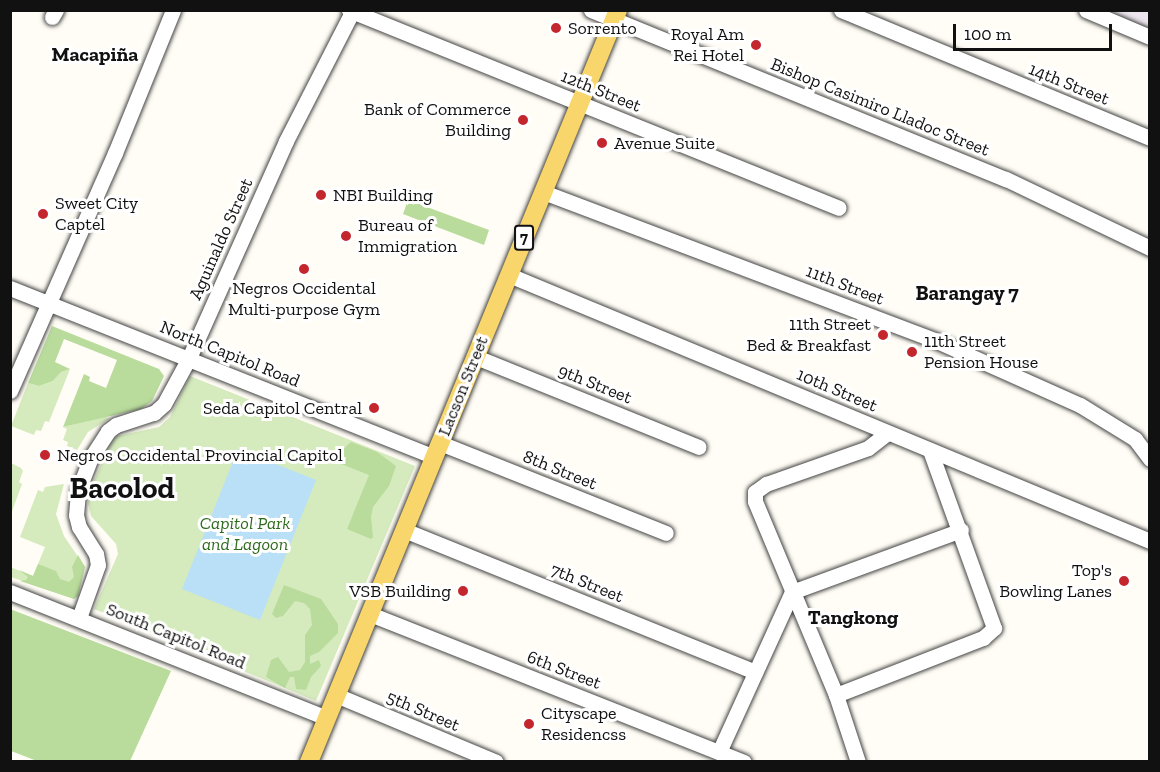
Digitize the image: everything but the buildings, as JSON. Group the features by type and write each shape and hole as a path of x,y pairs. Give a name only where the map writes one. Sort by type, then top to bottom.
{"main road":[{"name":"Lacson Street","path":"309,762 616,15"}],"street":[{"path":"10,391 115,153 173,10"},
{"name":"Bishop Casimiro Lladoc Street","path":"591,10 616,15 1006,179 1149,248"},
{"name":"14th Street","path":"841,10 1149,138"},
{"path":"1086,10 1149,37"},
{"name":"12th Street","path":"352,11 839,208"},
{"name":"Aguinaldo Street","path":"79,618 98,565 96,554 79,527 76,515 76,503 82,476 95,448 108,431 116,425 154,413 164,404 189,358 286,141 352,11"},
{"name":"11th Street","path":"543,192 939,342 1080,405 1135,439 1149,459"},
{"name":"10th Street","path":"509,275 1149,541"},
{"name":"North Capitol Road","path":"10,288 189,358 437,450"},
{"name":"9th Street","path":"476,357 699,447"},
{"path":"858,762 836,695 755,501 755,492 766,484 868,448 887,433"},
{"name":"8th Street","path":"437,450 666,533"},
{"path":"836,695 991,633 994,628 994,620 930,450"},
{"name":"7th Street","path":"404,530 755,672"},
{"path":"719,752 792,592 961,531"},
{"name":"South Capitol Road","path":"10,592 327,718"},
{"name":"6th Street","path":"370,614 744,762"},
{"name":"5th Street","path":"336,695 495,762"}],"shaded area":[{"path":"1104,11 1149,11 1149,29"}],"green space":[{"path":"408,200 489,230 484,245 403,214"},
{"path":"52,326 159,369 164,376 152,401 141,409 63,427 84,374 90,377 89,381 106,388 117,360 64,339 55,362 70,369 61,372 53,381 39,386 28,383"},
{"path":"70,369 49,422 45,421 41,431 36,430 34,435 11,426 28,383 39,386 53,381 61,372"},
{"name":"Capitol Park and Lagoon","path":"190,376 415,466 316,701 94,609 118,554 116,544 91,516 88,503 89,492 110,444 117,436 159,427 170,417"},
{"path":"104,417 110,418 88,432 77,450 67,446 68,442 63,440 67,429 63,427"},
{"path":"351,442 377,452 396,466 389,486 373,507 371,517 373,537 371,539 347,529 369,475 336,462 340,452"},
{"path":"11,463 23,471 19,482 22,484 11,514"},
{"path":"64,484 56,514 64,536 85,567 78,596 74,599 11,577 10,567 33,576 45,547 20,537 38,490 43,492 45,487"},
{"path":"78,555 85,567 78,596 74,599 20,581 28,577 19,570 33,576 38,564 56,571 60,579 69,582 74,577 72,567"},
{"path":"284,585 321,599 338,624 338,633 319,652 310,656 310,664 319,660 321,666 311,677 306,690 296,689 294,677 290,677 285,688 266,677 271,660 278,657 289,672 300,670 305,662 305,635 312,625 310,609 304,603 295,601 283,616 276,618 272,614"},
{"path":"10,609 171,671 130,761 37,761 11,751"}],"water":[{"path":"238,449 316,480 260,620 182,589"}],"place":[{"name":"Sorrento","path":"556,28"},
{"name":"Royal Am Rei Hotel","path":"756,45"},
{"name":"Bank of Commerce Building","path":"523,120"},
{"name":"Avenue Suite","path":"602,143"},
{"name":"NBI Building","path":"321,195"},
{"name":"Sweet City Captel","path":"43,214"},
{"name":"Bureau of Immigration","path":"346,236"},
{"name":"Negros Occidental Multi-purpose Gym","path":"304,269"},
{"name":"11th Street Bed & Breakfast","path":"883,335"},
{"name":"11th Street Pension House","path":"912,352"},
{"name":"Seda Capitol Central","path":"374,408"},
{"name":"Negros Occidental Provincial Capitol","path":"45,455"},
{"name":"Top's Bowling Lanes","path":"1124,581"},
{"name":"VSB Building","path":"463,591"},
{"name":"Cityscape Residencss","path":"529,724"}],"district":[{"name":"Macapiña","path":"95,54"},
{"name":"Barangay 7","path":"967,293"},
{"name":"Bacolod","path":"122,488"},
{"name":"Tangkong","path":"853,617"}]}
